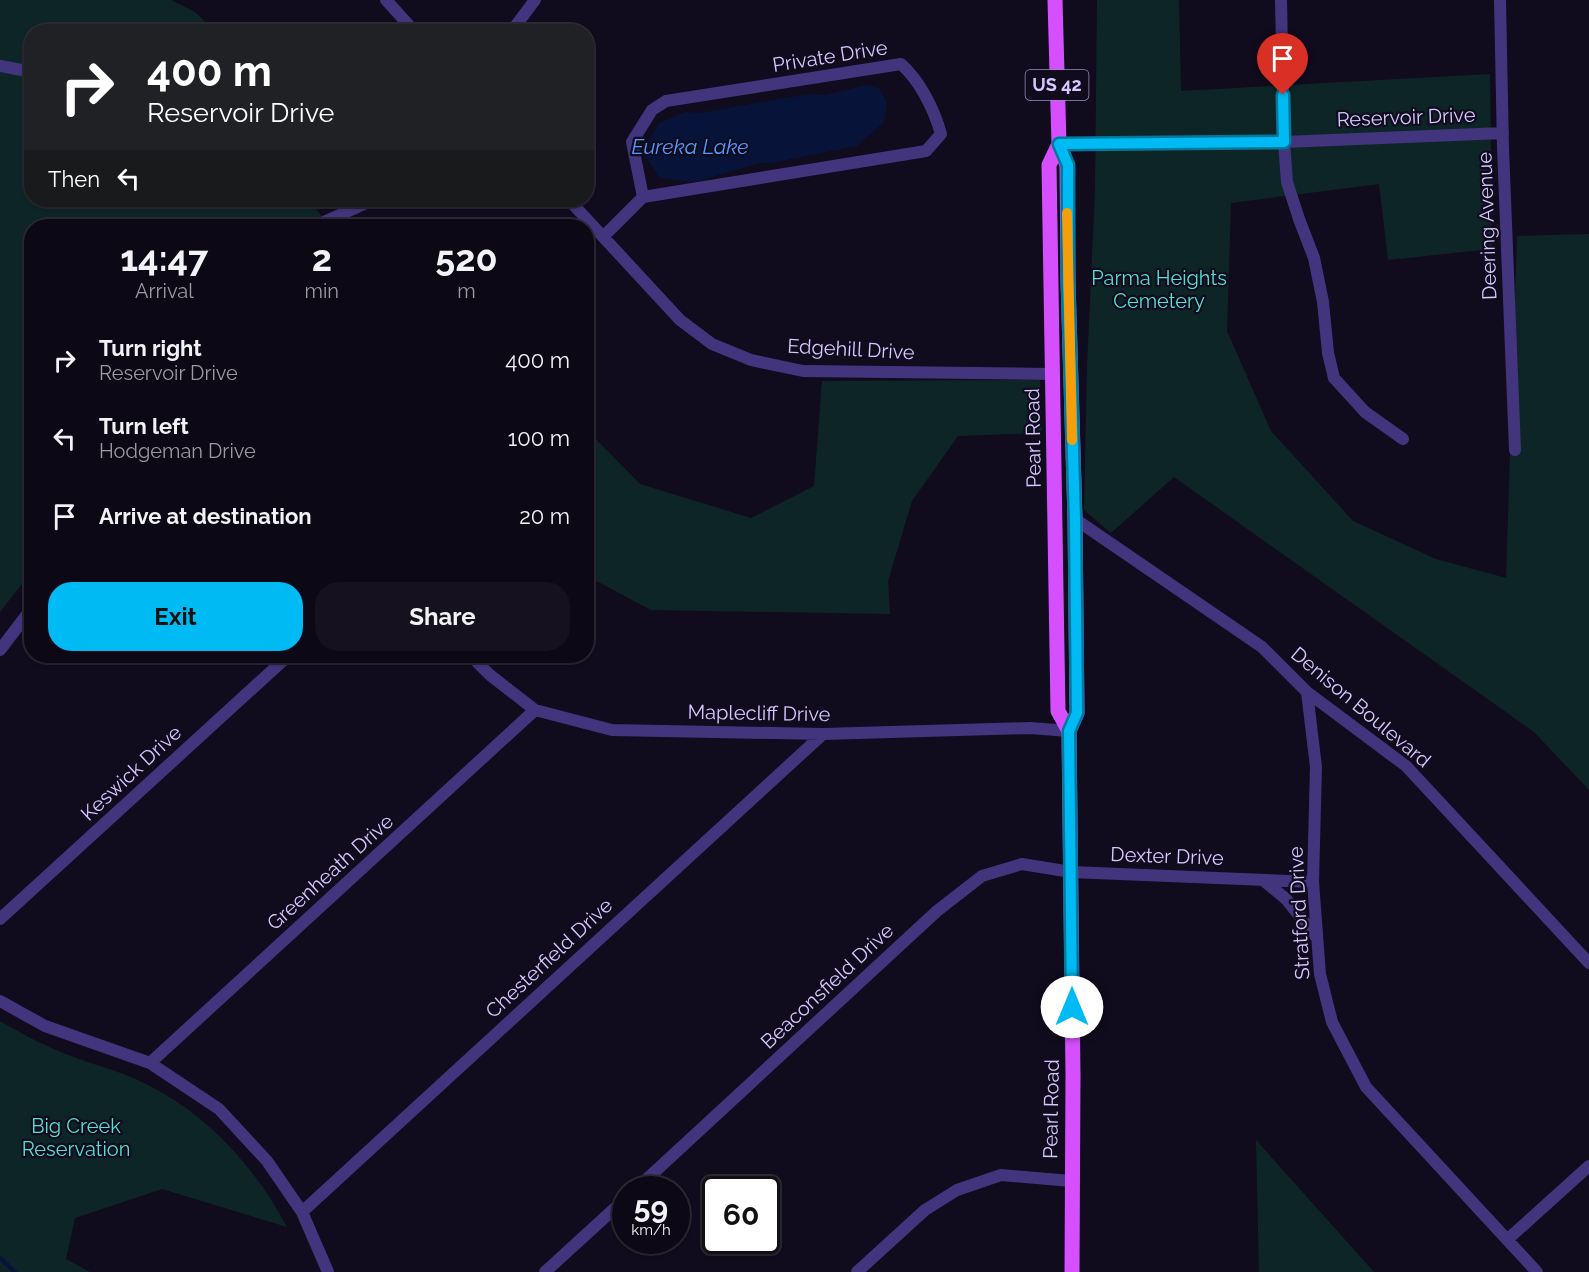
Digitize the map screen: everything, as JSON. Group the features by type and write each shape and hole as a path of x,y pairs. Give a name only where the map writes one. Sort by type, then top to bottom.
{"main road":[{"name":"Pearl Road","path":"1055,0 1059,144 1068,165 1068,281 1075,519 1077,713 1069,731 1073,1075 1072,1272"},
{"name":"Pearl Road","path":"1059,144 1049,165 1052,374 1058,711 1069,731"}],"street":[{"path":"386,0 408,24"},
{"path":"517,24 535,0"},
{"path":"1281,0 1287,182 1314,258 1323,303 1328,353 1334,378 1365,412 1402,439"},
{"name":"Deering Avenue","path":"1500,0 1515,450"},
{"name":"Private Drive","path":"901,64 909,71 922,91 941,134 926,151 643,197 632,142 652,110 666,101 901,64"},
{"path":"0,66 24,70"},
{"name":"Reservoir Drive","path":"1059,144 1284,142 1503,133"},
{"path":"603,237 643,197"},
{"path":"331,219 357,207"},
{"name":"Edgehill Drive","path":"575,207 586,219"},
{"name":"Edgehill Drive","path":"594,227 680,320 712,344 751,360 803,371 1052,374"},
{"name":"Denison Boulevard","path":"1075,519 1262,647 1307,692 1406,766 1589,963"},
{"path":"0,650 24,618"},
{"name":"Keswick Drive","path":"0,919 280,663"},
{"name":"Maplecliff Drive","path":"478,663 535,710 612,730 823,734 1030,728 1069,731"},
{"name":"Stratford Drive","path":"1307,692 1316,767 1313,882 1317,938 1320,974 1332,1022 1366,1086 1537,1272"},
{"name":"Greenheath Drive","path":"150,1063 535,710"},
{"name":"Chesterfield Drive","path":"302,1212 823,734"},
{"name":"Beaconsfield Drive","path":"650,1176 937,911 982,876 1023,864 1071,872"},
{"name":"Dexter Drive","path":"1071,872 1313,882"},
{"path":"1262,880 1286,899 1317,938"},
{"path":"0,1001 45,1026 150,1063 219,1109 267,1161 302,1212 328,1272"},
{"path":"1508,1239 1589,1166"},
{"path":"857,1272 925,1210 957,1190 1001,1175 1071,1181"},
{"path":"545,1272 612,1211"}],"green space":[{"path":"0,0 171,0 195,12 208,24 24,24 24,207 315,207 324,219 24,219 24,581 0,612"},
{"name":"Parma Heights Cemetery","path":"1097,0 1179,0 1181,91 1490,74 1492,249 1388,260 1379,184 1231,203 1227,331 1271,431 1353,521 1436,559 1506,578 1517,236 1589,234 1589,790 1534,732 1174,477 1111,533 1084,510 1087,366 1095,191"},
{"path":"1040,380 1042,433 958,436 912,501 888,581 890,614 651,610 594,580 594,437 640,484 751,518 814,486 822,381"},
{"name":"Big Creek Reservation","path":"0,1021 45,1045 152,1087 199,1118 220,1137 257,1179 287,1227 162,1189 75,1218 66,1259 90,1272 0,1272"},
{"path":"1256,1140 1374,1272 1259,1272"}],"water":[{"name":"Eureka Lake","path":"866,85 879,88 887,103 884,122 857,146 761,163 694,182 660,178 647,159 647,143 659,123 686,112 699,113 809,94 825,95"}],"waterway":[{"path":"0,1258 15,1272"}],"slow traffic":[{"path":"1067,213 1072,440"}],"route":[{"path":"1072,1007 1069,731 1077,713 1075,519 1068,281 1068,165 1059,144 1284,142 1283,95"}]}
